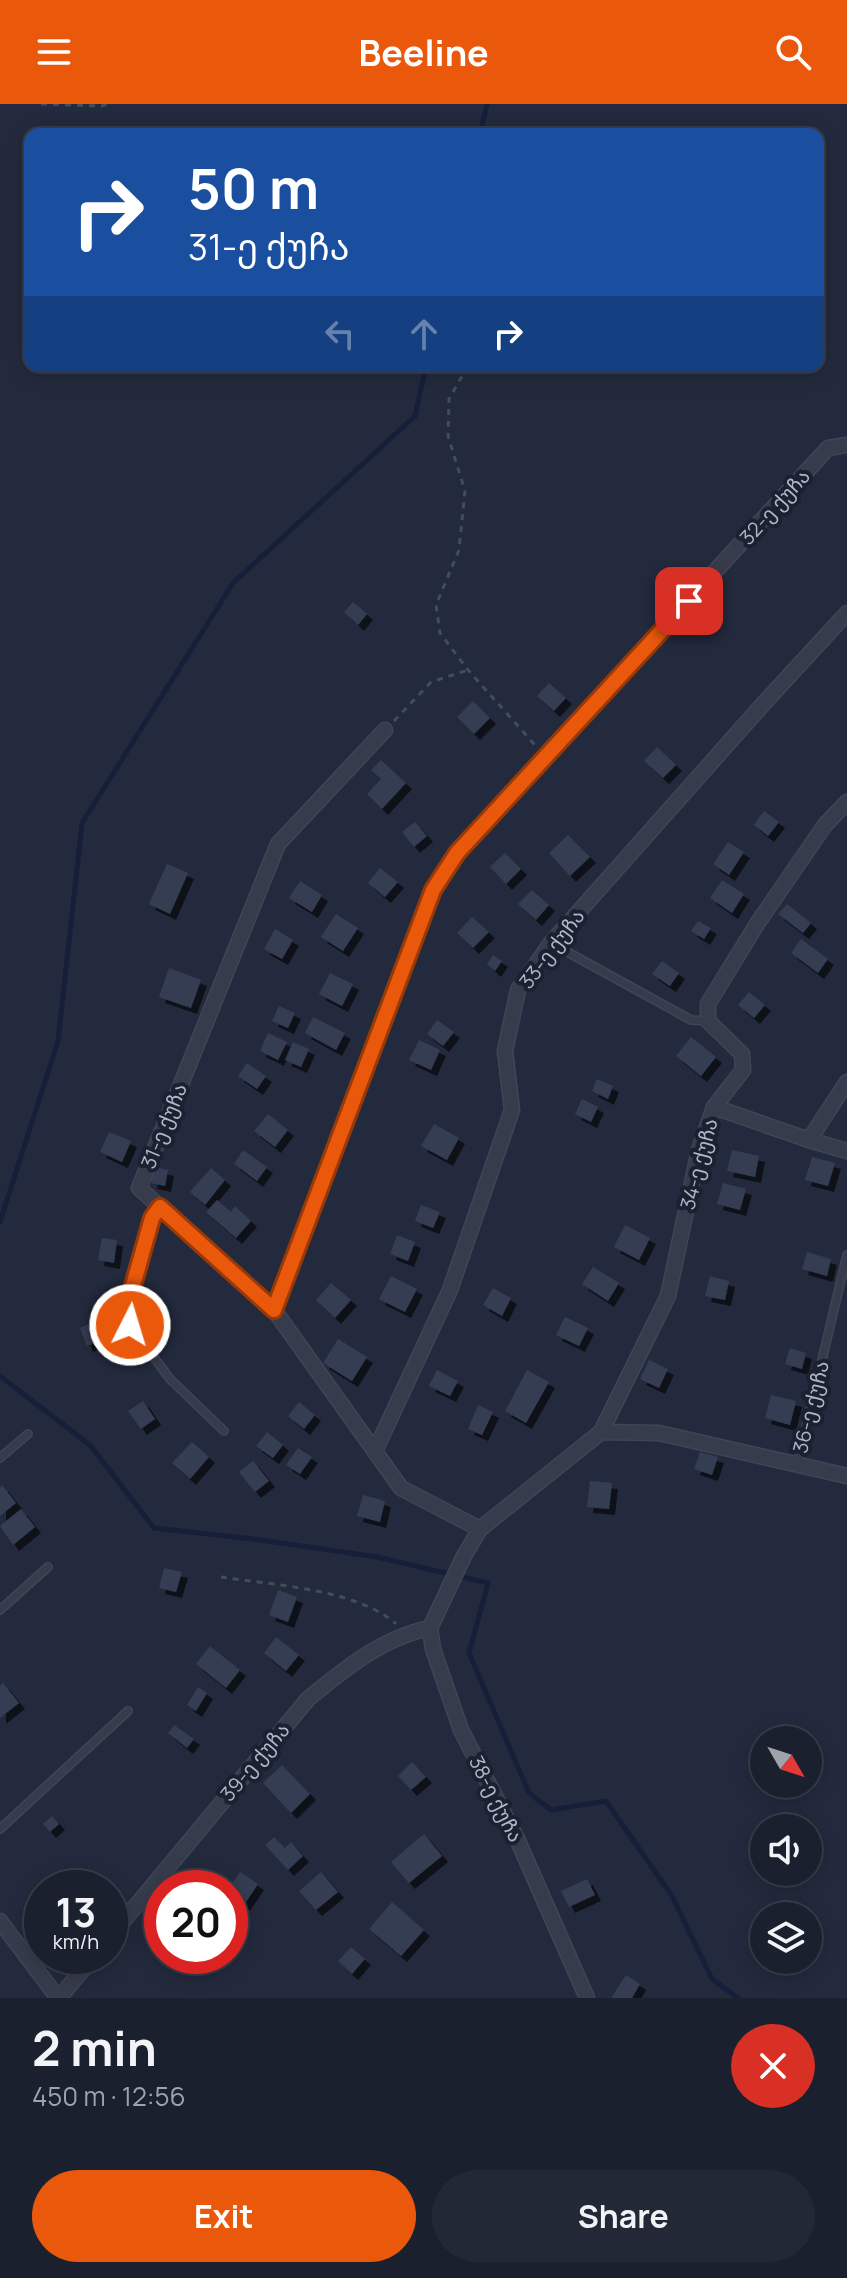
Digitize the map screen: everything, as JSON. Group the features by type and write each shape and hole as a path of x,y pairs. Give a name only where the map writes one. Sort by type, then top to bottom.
{"street":[{"name":"32-ე ქუჩა","path":"274,1310 433,890 457,853 828,448 847,445"},
{"name":"33-ე ქუჩა","path":"375,1451 450,1290 512,1110 505,1051 518,990 551,943 847,613"},
{"name":"31-ე ქუჩა","path":"385,730 278,844 139,1188 274,1310 401,1488 480,1529"},
{"path":"708,1021 708,1004 757,924 825,825 847,802"},
{"name":"34-ე ქუჩა","path":"601,1432 668,1296 699,1150 714,1107 743,1070 742,1054 708,1021"},
{"path":"809,1140 847,1082"},
{"path":"714,1107 847,1151"},
{"path":"430,1628 480,1529 601,1432 659,1433 847,1476"},
{"name":"39-ე ქუჩა","path":"128,1915 308,1699 344,1669 407,1632 430,1628"},
{"name":"38-ე ქუჩა","path":"430,1628 433,1649 461,1730 518,1841 587,1998"},
{"path":"0,1921 59,1998 79,1974"}],"lane":[{"path":"551,943 691,1020 708,1021"},
{"path":"160,1207 152,1218 127,1307 130,1325 170,1379 224,1431"},
{"name":"36-ე ქუჩა","path":"797,1465 847,1255"},
{"path":"0,1458 28,1434"},
{"path":"0,1610 48,1567"},
{"path":"0,1829 128,1711"}],"path":[{"path":"41,104 107,104"},
{"path":"465,372 449,399 448,436 465,491 459,550 436,605 440,633 468,670 546,757"},
{"path":"385,730 431,682 468,670"},
{"path":"221,1577 347,1598 384,1613 407,1632"}],"building":[{"path":"353,602 367,614 358,625 344,612"},
{"path":"549,683 566,698 554,711 537,696"},
{"path":"473,701 490,718 474,734 457,717"},
{"path":"657,747 676,765 663,778 644,761"},
{"path":"381,760 406,783 382,809 367,794 381,779 371,770"},
{"path":"764,811 779,822 768,836 754,825"},
{"path":"415,822 427,836 414,847 402,832"},
{"path":"568,835 590,857 570,876 549,853"},
{"path":"728,842 744,852 729,875 713,864"},
{"path":"505,853 521,869 506,884 490,867"},
{"path":"167,864 188,873 170,914 149,904"},
{"path":"380,868 398,882 385,897 368,883"},
{"path":"722,880 744,894 732,913 710,898"},
{"path":"300,881 322,895 312,912 289,898"},
{"path":"532,890 549,905 536,920 518,904"},
{"path":"787,904 811,923 803,933 778,914"},
{"path":"336,914 358,928 343,951 321,937"},
{"path":"472,917 489,932 473,948 457,933"},
{"path":"698,921 711,928 704,939 691,931"},
{"path":"275,929 293,940 282,959 264,949"},
{"path":"801,939 828,959 818,973 791,953"},
{"path":"493,955 502,961 495,971 487,964"},
{"path":"662,961 679,973 670,986 652,974"},
{"path":"169,968 201,980 191,1008 159,997"},
{"path":"330,973 353,984 342,1006 319,994"},
{"path":"749,992 765,1005 754,1018 738,1005"},
{"path":"279,1006 295,1013 288,1028 272,1021"},
{"path":"313,1017 345,1033 336,1050 305,1033"},
{"path":"437,1020 454,1032 443,1046 427,1034"},
{"path":"268,1033 287,1042 278,1060 260,1051"},
{"path":"691,1037 716,1057 701,1076 676,1056"},
{"path":"419,1040 440,1050 431,1070 409,1060"},
{"path":"293,1042 309,1049 301,1067 285,1060"},
{"path":"247,1063 266,1076 257,1089 238,1076"},
{"path":"597,1079 613,1086 608,1099 592,1091"},
{"path":"582,1099 598,1107 591,1122 575,1114"},
{"path":"268,1114 288,1130 275,1147 254,1131"},
{"path":"434,1124 459,1138 447,1160 421,1146"},
{"path":"109,1132 131,1141 122,1162 100,1152"},
{"path":"243,1150 267,1167 257,1181 234,1164"},
{"path":"732,1150 759,1156 755,1177 727,1171"},
{"path":"812,1157 835,1163 828,1186 805,1180"},
{"path":"154,1167 168,1170 165,1186 151,1183"},
{"path":"211,1168 225,1180 205,1205 190,1192"},
{"path":"723,1183 746,1189 740,1210 717,1204"},
{"path":"217,1200 231,1212 235,1206 251,1221 236,1238 206,1212"},
{"path":"421,1205 440,1212 433,1228 415,1221"},
{"path":"625,1225 650,1238 639,1260 614,1247"},
{"path":"397,1235 415,1242 408,1261 390,1254"},
{"path":"102,1238 117,1240 114,1263 98,1260"},
{"path":"807,1252 831,1259 827,1276 802,1269"},
{"path":"593,1267 619,1283 608,1301 582,1284"},
{"path":"391,1276 417,1289 405,1312 379,1299"},
{"path":"710,1276 729,1281 725,1300 705,1296"},
{"path":"331,1283 351,1300 335,1318 316,1300"},
{"path":"493,1288 511,1298 502,1316 483,1305"},
{"path":"565,1317 588,1328 579,1346 556,1335"},
{"path":"101,1319 109,1337 87,1346 80,1328"},
{"path":"338,1339 367,1357 352,1381 323,1363"},
{"path":"790,1348 806,1353 802,1369 785,1364"},
{"path":"649,1360 668,1369 659,1388 640,1379"},
{"path":"437,1370 458,1381 450,1396 429,1386"},
{"path":"527,1370 549,1382 526,1423 505,1411"},
{"path":"771,1395 796,1401 790,1425 765,1418"},
{"path":"143,1401 155,1419 141,1429 128,1411"},
{"path":"299,1402 315,1415 304,1429 288,1416"},
{"path":"478,1405 493,1412 482,1435 468,1429"},
{"path":"267,1432 283,1445 273,1458 256,1446"},
{"path":"192,1442 209,1457 190,1479 172,1463"},
{"path":"298,1448 312,1457 300,1474 286,1465"},
{"path":"700,1452 718,1457 712,1475 694,1469"},
{"path":"253,1461 269,1481 255,1492 239,1472"},
{"path":"590,1481 612,1483 609,1509 587,1507"},
{"path":"2,1485 16,1503 0,1516 0,1487"},
{"path":"363,1495 385,1501 380,1522 357,1516"},
{"path":"21,1509 35,1527 13,1545 0,1526"},
{"path":"164,1568 182,1572 176,1592 159,1588"},
{"path":"278,1590 297,1597 288,1622 269,1615"},
{"path":"276,1637 299,1655 286,1671 264,1653"},
{"path":"210,1646 240,1670 226,1688 196,1664"},
{"path":"3,1683 19,1703 0,1718 0,1686"},
{"path":"198,1687 207,1693 196,1711 187,1705"},
{"path":"174,1725 194,1739 187,1748 168,1733"},
{"path":"412,1762 426,1777 411,1790 398,1776"},
{"path":"282,1765 310,1794 291,1813 263,1783"},
{"path":"52,1816 59,1824 50,1832 43,1824"},
{"path":"424,1834 442,1856 409,1883 391,1862"},
{"path":"274,1837 285,1848 291,1842 303,1856 288,1870 265,1845"},
{"path":"321,1872 338,1892 316,1910 299,1891"},
{"path":"248,1877 258,1884 248,1899"},
{"path":"587,1879 595,1895 569,1907 561,1891"},
{"path":"392,1902 424,1930 401,1956 369,1929"},
{"path":"351,1947 365,1959 352,1974 338,1961"},
{"path":"626,1975 640,1984 632,1998 611,1998"}],"waterway":[{"path":"481,128 487,104"},
{"path":"0,1222 58,1041 82,823 233,583 415,416 425,372"},
{"path":"0,1376 90,1445 154,1528 377,1557 488,1583 469,1653 529,1793 551,1810 606,1801 672,1896 712,1979 738,1998"}],"route":[{"path":"130,1325 127,1307 152,1218 160,1207 274,1310 433,890 457,853 689,601"}]}
